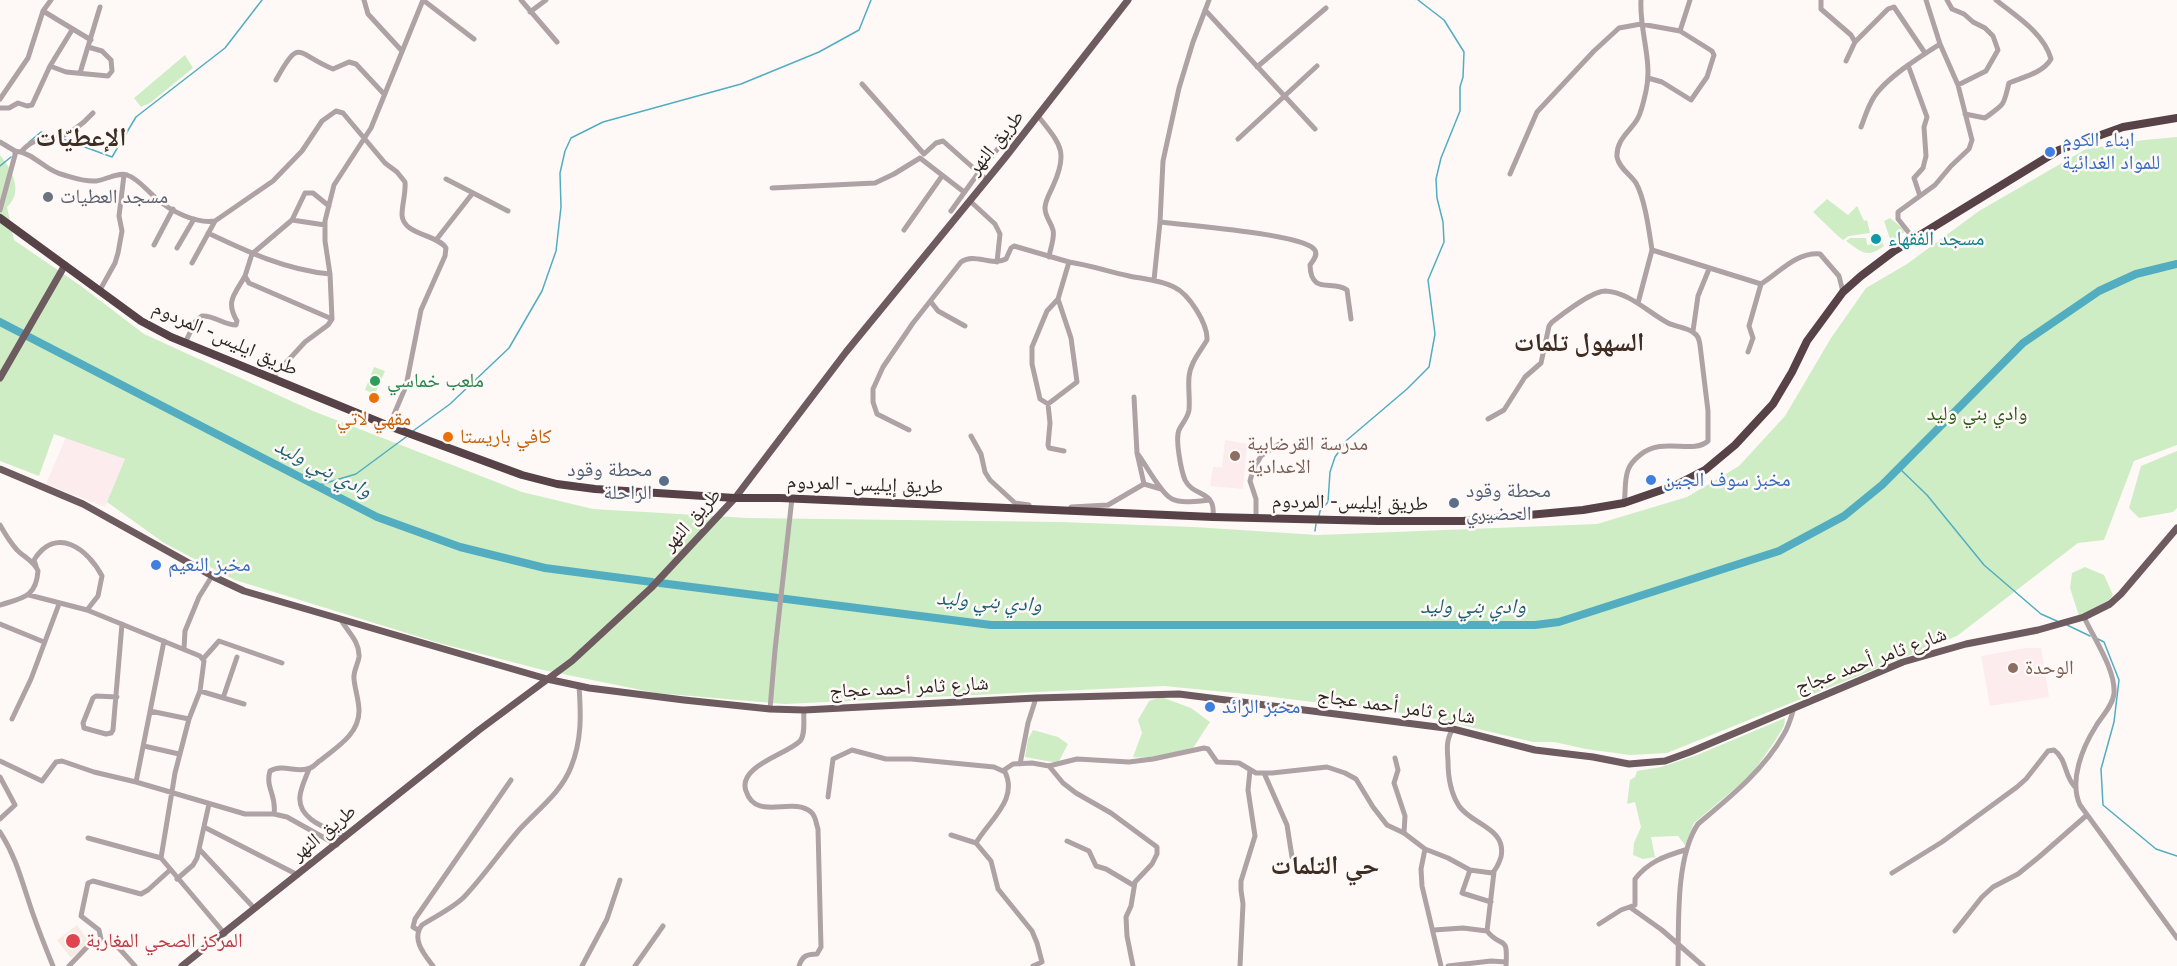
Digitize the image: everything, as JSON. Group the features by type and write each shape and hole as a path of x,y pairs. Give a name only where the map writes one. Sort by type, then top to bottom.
{"highway":[{"name":"طريق إيليس- المردوم","path":"389,426 494,466 557,484 596,489 735,498 792,498 1213,517 1463,521 1583,510 1624,503 1676,486 1705,470 1735,445 1773,404 1807,341 1843,292 1878,263 2059,150 2123,127 2177,118"},
{"name":"طريق ايليس- المردوم","path":"0,218 141,321 185,344 389,426"}],"main road":[{"name":"طريق النهر","path":"182,966 337,845 451,751 572,661 612,626 682,556 735,498 853,343 987,180 1128,0"},
{"path":"0,378 65,265"},
{"name":"شارع ثامر أحمد عجاج","path":"0,469 83,504 212,576 244,591 547,679 579,686 770,709 804,710 1036,698 1179,694 1453,729 1535,750 1629,764 1665,760 1690,752 1894,666 1932,653 2038,630 2085,617 2110,604 2121,594 2177,528"}],"street":[{"path":"0,99 28,58 43,11 51,0"},
{"path":"364,0 364,7 368,14 402,51"},
{"path":"414,0 422,2 474,39"},
{"path":"521,0 557,42"},
{"path":"530,12 546,0"},
{"path":"1154,280 1163,161 1179,88 1209,0"},
{"path":"1638,303 1652,250 1637,185 1619,164 1617,154 1624,134 1640,115 1648,78 1641,24 1641,0"},
{"path":"1680,31 1689,0"},
{"path":"1821,0 1821,9 1851,34 1855,42"},
{"path":"1915,240 1897,215 1900,210 1935,185 1971,145 1971,133 1958,85 1940,44 1926,0"},
{"path":"1947,0 1952,9 1965,14 1973,22 1985,28 1993,36 1998,50 1986,71 1958,85"},
{"path":"1965,114 1985,118 2008,97 2009,83 2027,77 2051,59 2039,38 2022,20 1996,0"},
{"path":"272,378 305,342 328,326 332,319 330,274 325,241 328,206 334,185 365,139 422,2"},
{"path":"80,73 100,7"},
{"path":"1846,61 1855,42 1888,9 1894,7 1925,53"},
{"path":"1257,67 1326,8"},
{"path":"1205,10 1315,129"},
{"path":"43,11 104,52 112,63 111,71 105,77 66,72 50,66"},
{"path":"1510,174 1537,112 1623,26 1641,24 1680,31 1712,51 1714,55 1707,77 1694,97 1688,99 1662,82 1648,78"},
{"path":"0,108 9,108 18,103 32,105 50,66 72,30"},
{"path":"1861,127 1874,96 1908,65 1940,44"},
{"path":"276,80 288,57 295,52 302,51 333,69 349,62 356,64 384,94"},
{"path":"1908,65 1927,119 1924,127 1926,156 1923,168 1914,178 1920,196"},
{"path":"1238,139 1317,66"},
{"path":"862,84 922,156 942,176 964,192"},
{"path":"192,263 215,221 273,180 302,151 322,121 333,112 343,112 385,163 405,182 402,215 405,223 412,229 445,245 447,251 421,310 406,386 389,426"},
{"path":"0,210 18,152 35,140 54,138 64,134 86,121 93,113"},
{"path":"1038,116 1060,147 1063,157 1059,174 1045,205 1046,216 1053,230 1049,257"},
{"path":"951,211 1010,135"},
{"path":"772,188 875,183 922,156 936,142 943,141 987,180"},
{"path":"0,142 38,159 55,172 78,179 96,181 124,175 135,179 158,200 172,209 194,219 215,221"},
{"path":"100,290 118,253 122,231 119,216 124,175"},
{"path":"904,230 942,176"},
{"path":"446,179 508,211"},
{"path":"185,344 195,322 202,316 236,325 237,321 230,301 245,276 252,254 292,220 307,192 313,193 328,206"},
{"path":"436,240 472,194"},
{"path":"970,201 998,229 1000,239 997,262"},
{"path":"154,245 172,209"},
{"path":"177,248 194,219"},
{"path":"292,220 325,225"},
{"path":"1160,222 1287,237 1312,247 1316,252 1310,266 1314,280 1320,285 1345,288 1349,295 1351,319"},
{"path":"208,232 252,254 294,269 330,274"},
{"path":"909,430 877,414 873,402 873,389 883,367 912,323 964,260 971,258 997,262 1006,259 1014,246 1049,257 1154,280 1179,290 1198,313 1207,330 1207,340 1192,364 1189,380 1189,412 1178,433 1177,440 1188,484 1210,500 1214,507 1213,517"},
{"path":"1652,250 1761,284"},
{"path":"1748,352 1753,338 1749,326 1761,284 1782,268 1807,256 1817,254 1823,256 1839,276 1843,292"},
{"path":"1048,404 1040,399 1031,355 1032,347 1047,311 1058,299 1070,262"},
{"path":"1693,331 1698,296 1709,269"},
{"path":"245,276 249,283 332,319"},
{"path":"1488,419 1504,410 1525,377 1541,363 1549,326 1552,322 1591,296 1607,291 1638,303 1666,322 1693,331 1698,336 1700,345 1710,437 1701,446 1660,445 1643,453 1628,470 1624,503"},
{"path":"1048,404 1077,382 1071,338 1058,299"},
{"path":"931,302 938,311 964,326"},
{"path":"1134,398 1137,453 1144,484"},
{"path":"1048,404 1049,448 1064,451"},
{"path":"970,436 981,454 987,475 1011,501 1018,504 1058,509 1108,505 1144,484 1161,489"},
{"path":"1256,518 1256,499 1250,481 1253,470 1261,456 1282,442"},
{"path":"1137,453 1161,489 1172,499 1184,502 1210,500"},
{"path":"770,709 792,498"},
{"path":"0,525 17,549 36,566"},
{"path":"29,595 36,582 34,560 41,550 49,545 67,543 80,548 102,576 98,596 87,610"},
{"path":"184,649 185,631 199,597 212,576"},
{"path":"0,605 29,595 87,610 184,649 203,659 205,666 200,691 179,754 161,858"},
{"path":"12,719 31,679 59,604"},
{"path":"2085,617 2109,665 2114,694 2110,706 2091,733 2077,771 2076,796 2087,815 2177,938"},
{"path":"341,620 354,638 359,651 359,659 353,676 359,710 358,719 347,739 309,769 300,796 302,810 312,820 346,837"},
{"path":"0,624 44,642"},
{"path":"117,697 96,696 93,698 83,723 84,728 106,734 113,730 117,697 122,624"},
{"path":"136,782 164,641"},
{"path":"203,659 219,641 282,663"},
{"path":"224,698 237,657"},
{"path":"433,966 418,942 418,930 426,922 464,897 515,835 546,804 567,778 580,735 579,686"},
{"path":"580,698 589,687"},
{"path":"200,691 244,704"},
{"path":"1020,764 1028,723 1036,698"},
{"path":"1678,966 1678,915 1685,850 1698,824 1749,781 1759,769 1784,734 1795,707"},
{"path":"799,966 805,955 817,954 821,947 818,829 814,815 796,806 766,808 757,806 746,793 745,787 749,776 759,765 799,742 804,734 804,710"},
{"path":"150,711 189,719"},
{"path":"1448,966 1491,961 1506,964 1507,948 1487,931 1494,872 1502,848 1499,837 1461,809 1450,787 1448,737 1453,729"},
{"path":"144,746 179,754"},
{"path":"976,843 1005,804 1008,787 1004,770 1009,766 1032,763 1049,766 1077,759 1127,762 1204,748 1208,749 1217,762 1239,763 1250,770 1264,773 1327,767 1345,773 1356,779 1387,825 1404,833 1425,849 1470,870 1494,872"},
{"path":"828,796 833,759 852,750 886,759 911,759 994,767 1006,773"},
{"path":"1892,873 1942,842 2017,787 2048,751 2054,750 2060,755 2068,779 2075,787"},
{"path":"1395,758 1398,770 1394,783 1405,816 1404,833"},
{"path":"0,761 42,781 56,762 62,761 245,814 274,814 293,819 304,828 337,845"},
{"path":"1049,766 1076,794 1111,813 1157,847 1157,854 1152,864 1133,885 1133,896 1126,917 1133,966"},
{"path":"274,814 276,802 270,790 268,775 270,771 279,768 309,769"},
{"path":"1240,966 1244,904 1242,881 1255,836 1248,790 1250,770"},
{"path":"1264,773 1285,818 1292,857"},
{"path":"0,777 15,805 0,819"},
{"path":"418,930 413,927 415,920 511,780"},
{"path":"177,879 195,862 200,850 209,804"},
{"path":"1955,931 1993,887 2018,874 2087,815"},
{"path":"204,827 298,875"},
{"path":"0,832 10,847 18,866 53,966"},
{"path":"951,835 976,843 991,861 998,889 1032,931 1037,943 1042,962 1033,966"},
{"path":"88,838 161,858 225,934"},
{"path":"1067,840 1089,850 1096,866 1106,869 1133,885"},
{"path":"1425,849 1421,868 1422,886 1441,966"},
{"path":"200,850 255,909"},
{"path":"1599,924 1621,910 1631,908 1636,902 1637,877 1659,858 1685,850"},
{"path":"101,939 99,930 81,916 88,883 93,881 141,894 170,870"},
{"path":"1470,870 1462,893 1491,902"},
{"path":"582,966 607,919 620,880"},
{"path":"1631,908 1679,944 1703,966"},
{"path":"634,966 663,926"},
{"path":"1434,930 1463,928 1487,931"},
{"path":"69,966 90,944 101,939 117,946 135,966"}],"shaded area":[{"path":"66,437 125,459 105,507 46,484"},
{"name":"مدرسة القرضابية الاعدادية","path":"1225,440 1247,444 1243,489 1210,486 1213,467 1222,467"},
{"path":"2026,648 2041,648 2049,697 1990,706 1981,656"},
{"name":"المركز الصحي المغاربة","path":"77,925 90,943 71,958 57,940"}],"green space":[{"path":"185,55 193,68 150,103 141,107 134,98"},
{"name":"وادي بني وليد","path":"2177,137 2177,445 2134,461 2104,540 2078,543 1957,636 1667,753 1630,755 1554,742 1533,742 1419,715 1164,686 785,704 656,693 543,670 439,643 235,580 164,543 107,502 125,459 54,434 39,476 0,461 0,155 9,167 14,181 15,195 7,207 14,240 81,286 144,334 313,411 522,492 593,509 748,518 1061,522 1318,535 1597,524 1687,497 1739,466 1785,416 1831,338 1866,288 1907,264 1979,211 2086,149"},
{"path":"1827,199 1848,215 1857,206 1864,221 1867,220 1870,233 1849,236 1843,240 1839,237 1813,212"},
{"path":"1890,218 1906,231 1891,242 1884,221"},
{"path":"1850,238 1866,238 1867,245 1882,242 1884,246 1868,253 1846,241"},
{"name":"ملعب خماسي","path":"374,367 385,371 375,394 365,390"},
{"path":"2177,451 2177,508 2173,512 2139,518 2129,508 2141,466"},
{"path":"2085,567 2104,575 2113,595 2109,600 2079,616 2070,588 2072,573"},
{"path":"1161,697 1191,708 1210,722 1193,748 1160,757 1133,757 1142,733 1138,720 1149,701"},
{"path":"1785,718 1784,726 1751,775 1694,823 1685,845 1678,836 1651,837 1655,857 1643,859 1633,855 1634,843 1641,827 1635,802 1627,804 1630,780 1635,777 1637,771 1661,767 1697,755"},
{"path":"1033,730 1058,737 1068,744 1058,763 1025,757 1028,739"}],"waterway":[{"path":"60,138 112,157 136,117 225,48 262,0"},
{"path":"413,431 450,404 509,348 542,291 556,251 561,207 560,173 565,151 571,138 603,122 741,84 819,52 859,30 871,0"},
{"path":"1319,516 1320,511 1328,502 1330,472 1335,457 1347,440 1407,389 1429,367 1435,334 1428,280 1444,242 1436,179 1441,158 1460,111 1464,52 1444,20 1418,0"},
{"path":"29,142 41,132 52,136"},
{"path":"0,166 11,157"},
{"name":"وادي بني وليد","path":"660,583 991,625 1535,625 1559,622 1779,551 1844,516 1882,485 2023,343 2099,291 2136,274 2177,264"},
{"name":"وادي بني وليد","path":"0,322 377,517 460,547 545,568 652,582"},
{"path":"316,486 356,474 406,437"},
{"path":"1899,468 1927,495 1984,565 2041,614 2057,621"},
{"path":"1315,531 1316,524"},
{"path":"2067,625 2090,636"},
{"path":"2098,639 2104,642 2119,680 2114,722 2101,769 2103,805 2156,849 2177,856"}],"place":[{"name":"ابناء الكوم للمواد الغدائية","path":"2050,152"},
{"name":"مسجد العطيات","path":"48,197"},
{"name":"مسجد الفقهاء","path":"1876,239"},
{"name":"ملعب خماسي","path":"375,381"},
{"name":"مقهي لاتي","path":"374,398"},
{"name":"كافي باريستا","path":"448,437"},
{"name":"مدرسة القرضابية الاعدادية","path":"1235,456"},
{"name":"مخبز سوف الجين","path":"1651,480"},
{"name":"محطة وقود الراحلة","path":"664,481"},
{"name":"محطة وقود الحضيري","path":"1454,503"},
{"name":"مخبز النعيم","path":"156,565"},
{"name":"الوحدة","path":"2013,668"},
{"name":"مخبز الرائد","path":"1210,707"},
{"name":"المركز الصحي المغاربة","path":"73,941"}],"district":[{"name":"الإعطيّات","path":"81,139"},
{"name":"السهول تلمات","path":"1579,344"},
{"name":"حي التلمات","path":"1325,867"}]}
